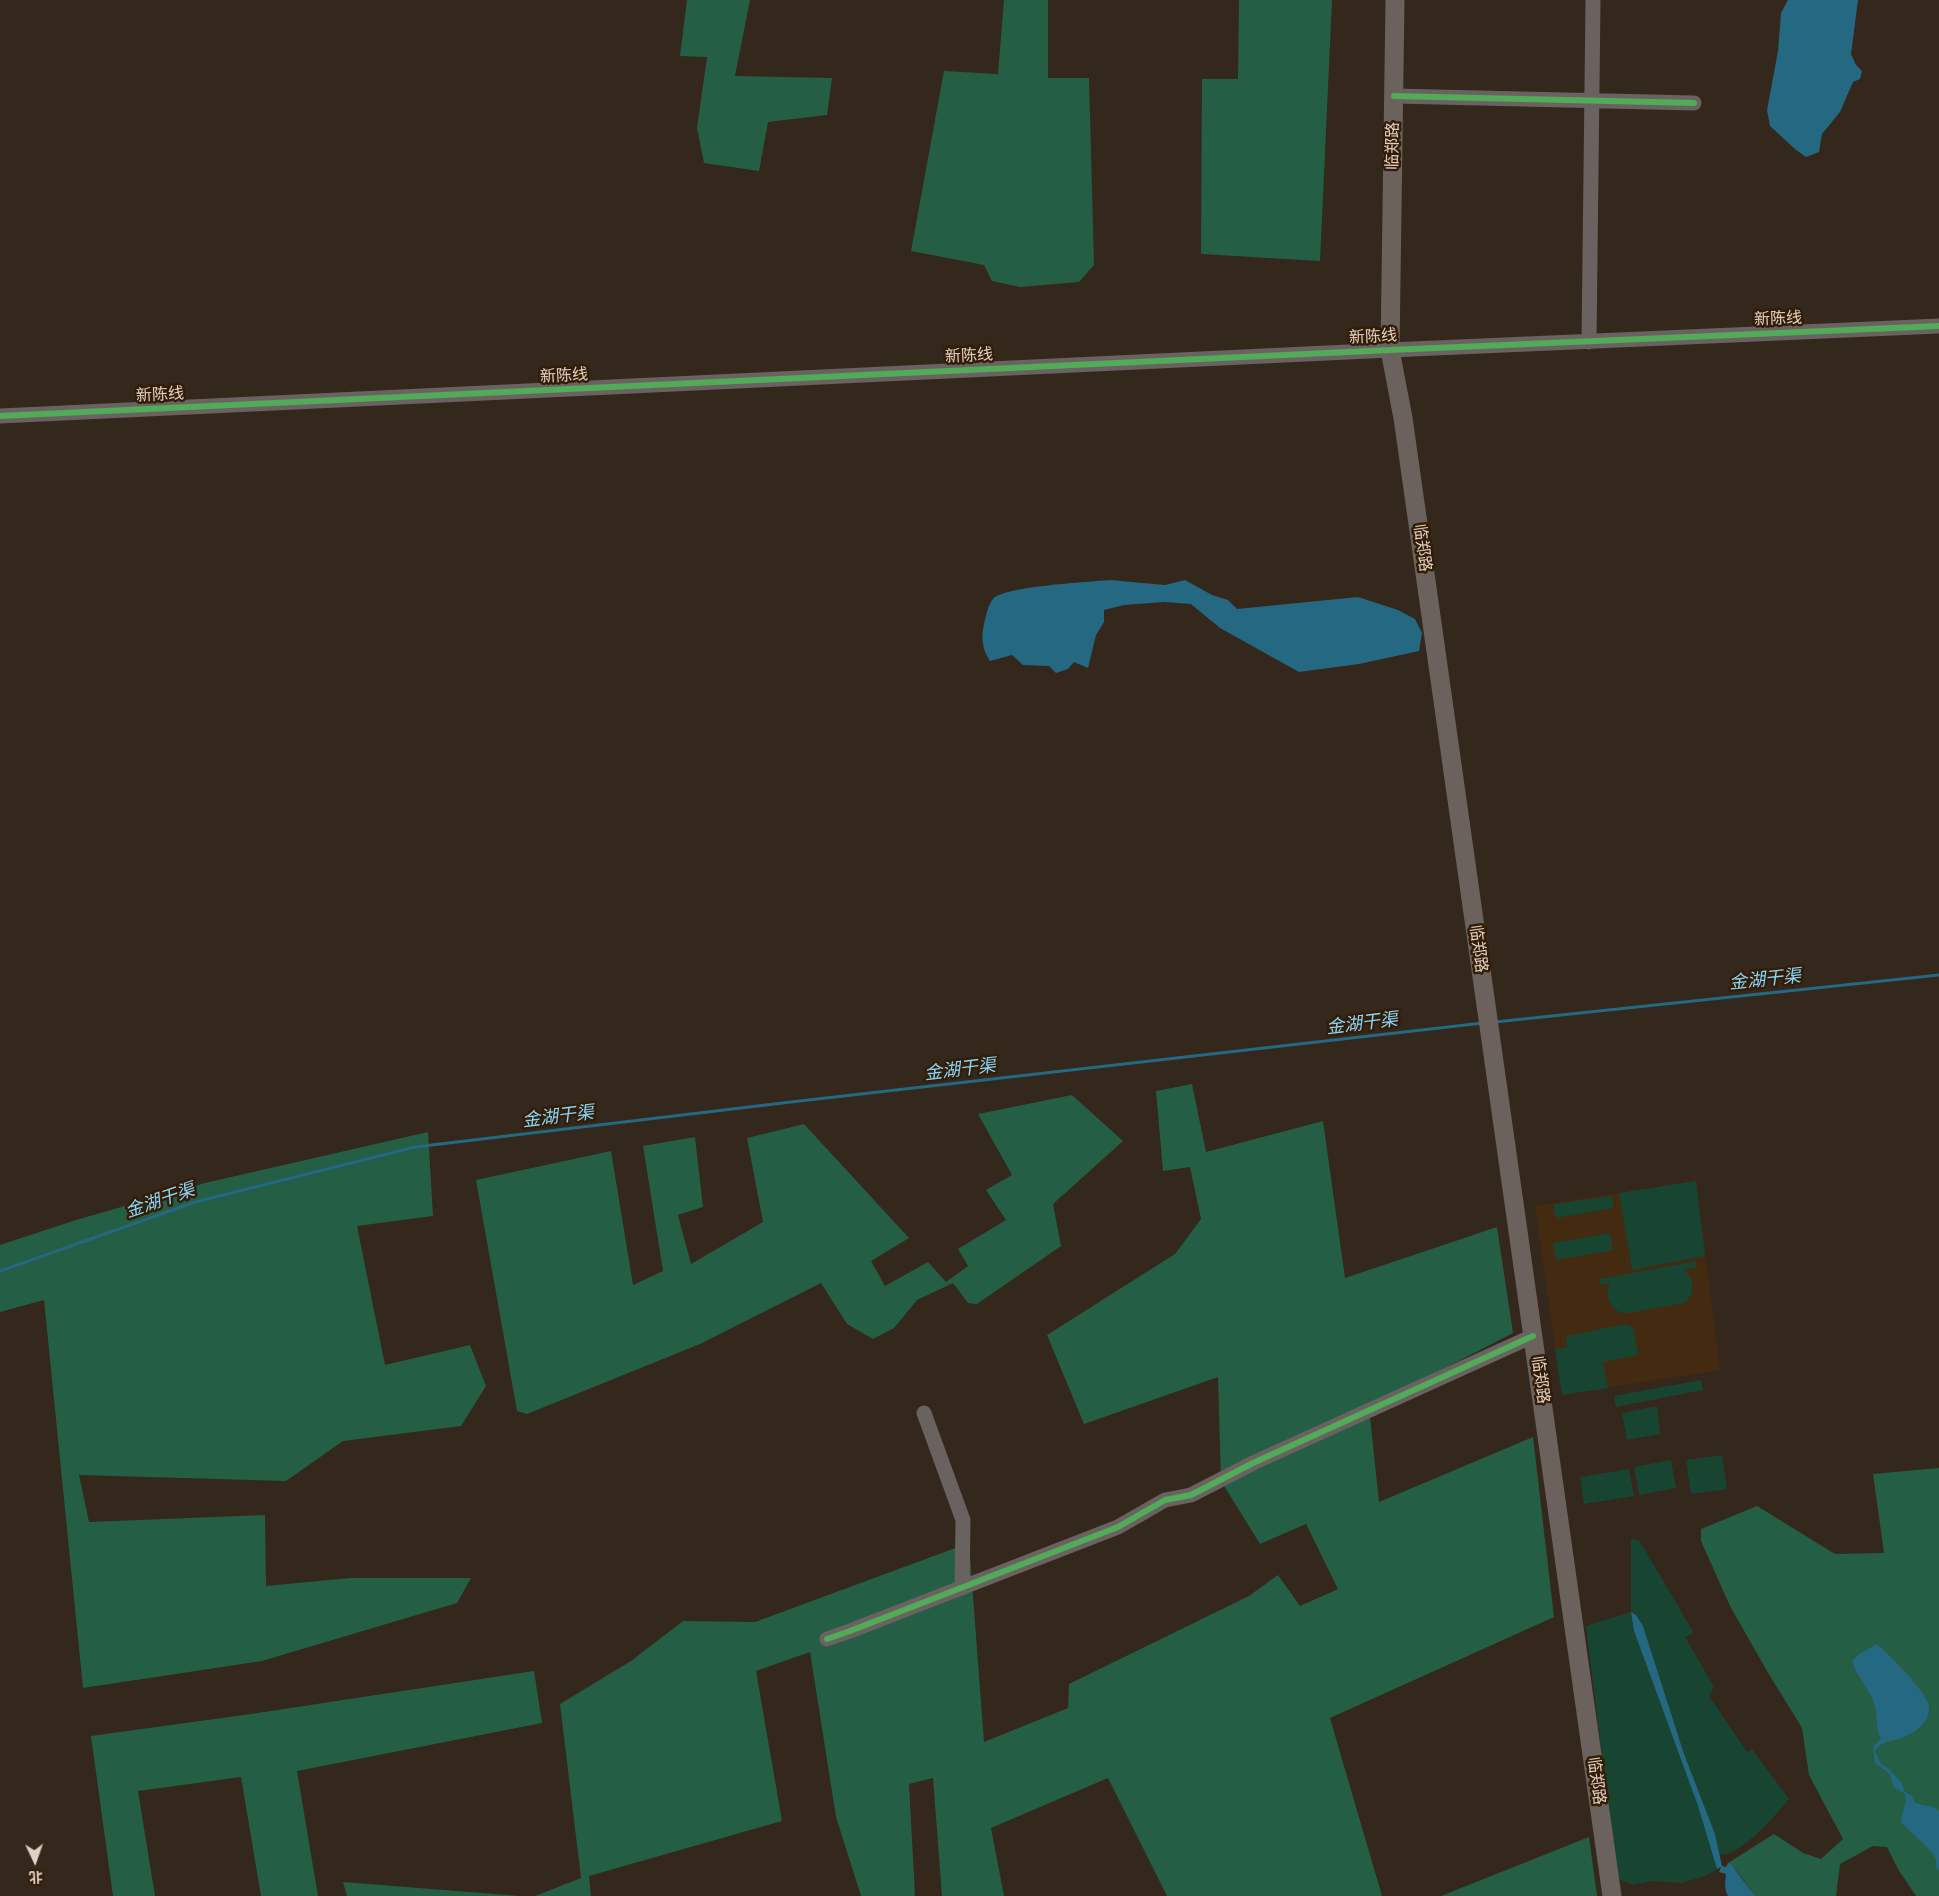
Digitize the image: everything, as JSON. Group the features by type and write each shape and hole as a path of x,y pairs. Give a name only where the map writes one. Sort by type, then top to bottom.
{"main road":[{"name":"临郑路","path":"1396,0 1390,350 1403,418 1612,1896"}],"street":[{"path":"1588,342 1593,0"},
{"path":"1394,96 1694,103"},
{"name":"新陈线","path":"0,416 1939,326"},
{"path":"827,1638 962,1588 1118,1526 1165,1500 1192,1494 1253,1463 1533,1336"},
{"path":"924,1413 963,1520 962,1588"}],"shaded area":[{"path":"1696,1181 1720,1370 1562,1395 1535,1206"}],"green space":[{"path":"687,0 750,0 735,76 832,78 827,115 768,122 759,171 704,163 697,128 707,57 680,56"},
{"path":"1004,0 1048,0 1048,78 1089,78 1094,265 1079,282 1020,287 992,281 984,265 911,251 944,71 998,74"},
{"path":"1239,0 1332,0 1320,261 1201,254 1202,79 1238,79"},
{"path":"1192,1084 1206,1152 1323,1121 1345,1278 1497,1227 1513,1333 1369,1407 1379,1502 1533,1437 1554,1617 1330,1718 1382,1896 1167,1896 1108,1778 991,1828 1004,1896 942,1896 933,1778 909,1784 915,1896 861,1896 836,1817 810,1652 756,1671 782,1821 589,1876 591,1896 535,1896 581,1878 560,1704 631,1661 683,1621 755,1622 969,1543 984,1742 1068,1708 1069,1684 1249,1596 1278,1575 1300,1606 1338,1589 1306,1524 1260,1544 1221,1481 1218,1377 1084,1424 1047,1335 1175,1254 1201,1219 1190,1167 1163,1171 1156,1091"},
{"path":"1072,1095 1123,1141 1053,1204 1061,1246 977,1304 968,1303 953,1283 917,1300 894,1328 873,1339 847,1324 821,1283 700,1344 527,1414 517,1411 476,1180 611,1151 633,1285 663,1271 643,1146 695,1137 703,1207 678,1215 691,1264 763,1222 747,1138 804,1124 909,1238 871,1261 885,1286 928,1262 946,1282 968,1266 958,1249 1006,1220 986,1190 1012,1175 978,1114"},
{"path":"428,1132 433,1216 357,1226 385,1365 470,1345 486,1386 461,1426 343,1441 286,1481 79,1475 89,1522 265,1515 266,1586 350,1578 471,1578 457,1603 262,1661 83,1688 44,1300 0,1312 0,1245 76,1220 205,1183"},
{"path":"1696,1181 1705,1256 1632,1270 1619,1193"},
{"path":"1612,1196 1613,1208 1557,1218 1554,1213 1554,1204"},
{"path":"1610,1233 1613,1250 1556,1260 1553,1243"},
{"path":"1696,1261 1697,1267 1684,1270 1692,1282 1691,1295 1685,1303 1622,1313 1613,1308 1608,1299 1610,1283 1600,1285 1599,1279"},
{"path":"1626,1324 1633,1327 1638,1355 1603,1362 1608,1388 1562,1395 1555,1349 1567,1347 1566,1336"},
{"path":"1701,1380 1703,1390 1616,1407 1614,1396"},
{"path":"1657,1406 1660,1434 1627,1440 1622,1413"},
{"path":"1722,1455 1727,1489 1691,1494 1686,1460"},
{"path":"1671,1460 1676,1488 1639,1495 1634,1467"},
{"path":"1939,1468 1939,1896 1916,1896 1898,1869 1887,1847 1873,1846 1840,1864 1836,1896 1755,1896 1739,1873 1728,1863 1774,1834 1803,1853 1821,1859 1843,1839 1809,1775 1802,1728 1730,1606 1701,1541 1701,1529 1757,1506 1835,1554 1884,1553 1873,1474"},
{"path":"1629,1469 1634,1496 1584,1504 1580,1477"},
{"path":"1631,1539 1639,1540 1694,1633 1685,1637 1714,1687 1709,1696 1747,1752 1752,1749 1789,1799 1767,1824 1747,1842 1728,1853 1719,1854 1715,1834 1684,1754 1643,1626 1636,1615 1631,1613 1634,1631 1698,1806 1717,1869 1705,1876 1682,1883 1652,1881 1632,1885 1617,1878 1586,1626 1631,1612"},
{"path":"534,1671 542,1723 297,1771 318,1896 261,1896 241,1777 138,1791 155,1896 113,1896 91,1736"},
{"path":"1589,1837 1597,1896 1441,1896"},
{"path":"343,1882 520,1896 347,1896"}],"water":[{"path":"1788,0 1858,0 1851,54 1856,65 1862,71 1860,79 1853,82 1840,112 1822,134 1819,152 1806,157 1770,126 1767,110 1778,51 1781,13"},
{"path":"1110,580 1165,585 1185,580 1212,595 1228,600 1237,609 1358,597 1398,610 1415,619 1422,633 1419,651 1359,664 1299,672 1220,628 1191,604 1164,602 1124,605 1104,610 1104,622 1096,635 1088,668 1074,662 1068,669 1056,673 1049,666 1023,665 1012,655 990,661 987,657 983,643 984,624 987,611 993,599 1013,591 1030,588"},
{"path":"1631,1612 1636,1615 1643,1626 1684,1754 1715,1834 1722,1866 1726,1867 1728,1863 1731,1864 1755,1896 1728,1896 1725,1885 1726,1874 1719,1872 1721,1867 1717,1869 1698,1806 1634,1631"},
{"path":"1877,1644 1908,1675 1928,1702 1928,1714 1920,1728 1906,1736 1879,1746 1875,1752 1882,1765 1889,1769 1901,1782 1905,1792 1912,1796 1914,1802 1933,1807 1939,1811 1939,1870 1936,1867 1936,1859 1931,1851 1901,1822 1906,1801 1905,1794 1894,1787 1889,1773 1875,1763 1873,1747 1881,1738 1878,1731 1875,1707 1852,1661 1859,1654"}],"waterway":[{"name":"金湖干渠","path":"1495,1022 1939,975"},
{"name":"金湖干渠","path":"0,1271 195,1202 415,1147 1483,1023"}],"cycle path":[{"path":"1394,96 1694,103"},
{"path":"0,416 1939,326"},
{"path":"827,1639 1118,1527 1165,1500 1191,1495 1253,1463 1533,1336"}]}
